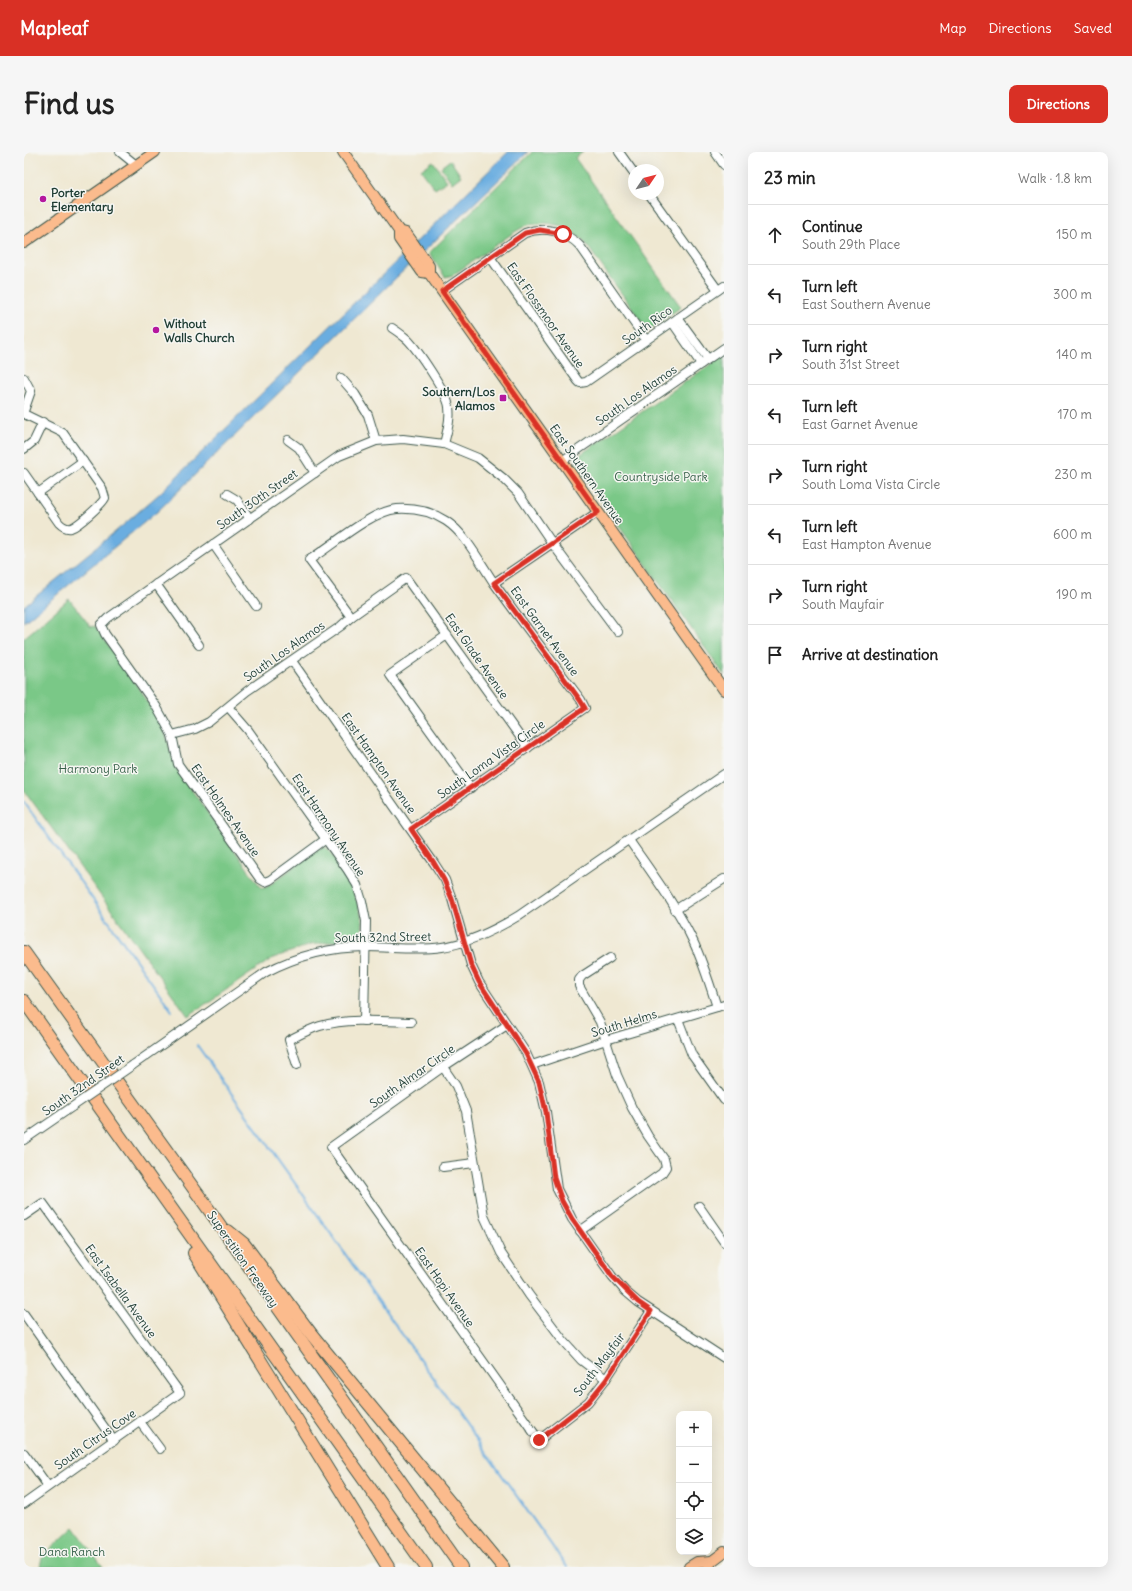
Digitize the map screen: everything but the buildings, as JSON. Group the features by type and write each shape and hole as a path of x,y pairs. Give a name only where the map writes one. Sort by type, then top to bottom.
{"highway":[{"name":"Superstition Freeway","path":"24,952 217,1221 461,1567"},
{"path":"24,1000 426,1567"},
{"path":"134,1156 388,1567"},
{"path":"217,1221 244,1244 312,1335 503,1567"}],"main road":[{"path":"24,243 155,152"},
{"name":"East Southern Avenue","path":"343,152 399,231 406,233 409,246 418,258 429,266 429,273 724,690"},
{"path":"689,1567 697,1562 710,1564 724,1552"}],"street":[{"path":"120,152 136,165"},
{"path":"128,152 136,165"},
{"path":"619,152 628,165"},
{"path":"715,152 724,165"},
{"path":"654,200 721,288"},
{"path":"442,291 521,235 530,231 554,231 568,236 580,246 646,340"},
{"name":"East Flossmoor Avenue","path":"490,257 578,381 583,383"},
{"name":"South Rico","path":"583,383 721,288"},
{"path":"675,320 704,362"},
{"path":"392,328 408,340 441,386 453,406 444,444"},
{"name":"South Los Alamos","path":"562,461 724,348"},
{"path":"24,378 31,391 24,412 63,433 102,488 105,498 100,504 72,527 64,527 59,523 24,473"},
{"path":"341,378 355,394 368,415 376,441"},
{"path":"24,449 34,440 43,422"},
{"name":"South 30th Street","path":"101,625 108,618 339,456 376,441 403,439 444,444 478,458 503,478 518,493 552,543 618,632"},
{"path":"288,440 299,448 315,472"},
{"path":"38,493 83,461"},
{"path":"227,494 237,500 250,519"},
{"name":"East Garnet Avenue","path":"351,617 309,560 380,514 396,509 430,513 447,522 460,534 585,708"},
{"path":"494,583 598,512"},
{"path":"213,544 256,606"},
{"name":"South Los Alamos","path":"172,735 195,729 209,722 229,708 246,691 292,661 406,578"},
{"name":"East Glade Avenue","path":"406,578 528,748"},
{"path":"156,584 199,645"},
{"name":"East Holmes Avenue","path":"101,625 105,634 156,706 172,735 178,764 260,879 265,882 326,839"},
{"path":"447,636 390,675 471,788"},
{"name":"East Hampton Avenue","path":"292,661 411,829 444,880 452,899 471,965 479,982 532,1066 539,1082 546,1112 554,1178 557,1189 572,1219 612,1276 634,1298 651,1311 724,1358"},
{"name":"East Harmony Avenue","path":"229,708 248,730 326,839 356,885 362,901 366,921 364,1021"},
{"name":"South Loma Vista Circle","path":"411,829 585,708"},
{"name":"South 32nd Street","path":"24,1140 266,972 283,963 320,952 366,947 428,949 464,942 486,934 518,916 724,774"},
{"path":"629,840 693,940 721,1006"},
{"path":"675,910 724,879"},
{"path":"580,1231 662,1173 666,1167 664,1159 648,1136 627,1098 617,1075 598,1017 581,991 578,983 582,976 610,958"},
{"name":"South Helms","path":"532,1066 606,1040 721,1006"},
{"path":"678,1019 692,1054 724,1100"},
{"path":"297,1065 289,1040 320,1026 334,1023 364,1021 411,1022"},
{"name":"South Almar Circle","path":"331,1148 443,1067 507,1025"},
{"path":"443,1067 456,1086 466,1111 484,1216 501,1253 529,1295 563,1340 581,1360 606,1380"},
{"name":"East Hopi Avenue","path":"331,1148 539,1440"},
{"path":"443,1167 474,1163"},
{"name":"East Isabella Avenue","path":"24,1216 43,1203 180,1393"},
{"path":"699,1206 724,1242"},
{"name":"South Mayfair","path":"539,1440 588,1402 606,1380 651,1311"},
{"path":"24,1314 114,1441"},
{"name":"South Citrus Cove","path":"24,1504 180,1393"},
{"path":"140,1422 160,1449"},
{"path":"24,1453 48,1486"}],"green space":[{"path":"532,152 583,152 575,158 681,307 652,328 645,326 583,240 563,226 545,223 527,225 513,233 453,275 445,277 429,253"},
{"path":"450,160 461,176 452,183 441,167"},
{"path":"433,161 447,181 435,189 421,170"},
{"name":"Countryside Park","path":"724,355 724,675 576,465 577,458 581,454"},
{"name":"Harmony Park","path":"69,599 91,627 95,626 156,713 163,727 178,771 260,886 263,888 267,887 318,849 325,847 346,876 353,890 362,918 363,929 360,938 310,945 273,958 188,1016 24,790 24,638"},
{"name":"Dana Ranch","path":"74,1527 103,1567 40,1567 42,1557"}],"water":[{"path":"508,152 528,152 398,276 158,511 24,622 24,606 159,494"}],"waterway":[{"path":"24,802 172,1011"},
{"path":"197,1045 567,1567"}],"place":[{"name":"Porter Elementary","path":"43,199"},
{"name":"Without Walls Church","path":"156,330"},
{"name":"Southern/Los Alamos","path":"503,398"}],"route":[{"path":"539,1440 588,1402 606,1380 651,1311 638,1302 612,1276 572,1219 562,1201 554,1178 546,1112 539,1082 526,1054 479,982 471,965 452,899 444,880 411,829 585,708 494,583 598,512 442,291 525,233 530,231 549,230 563,234"}]}
